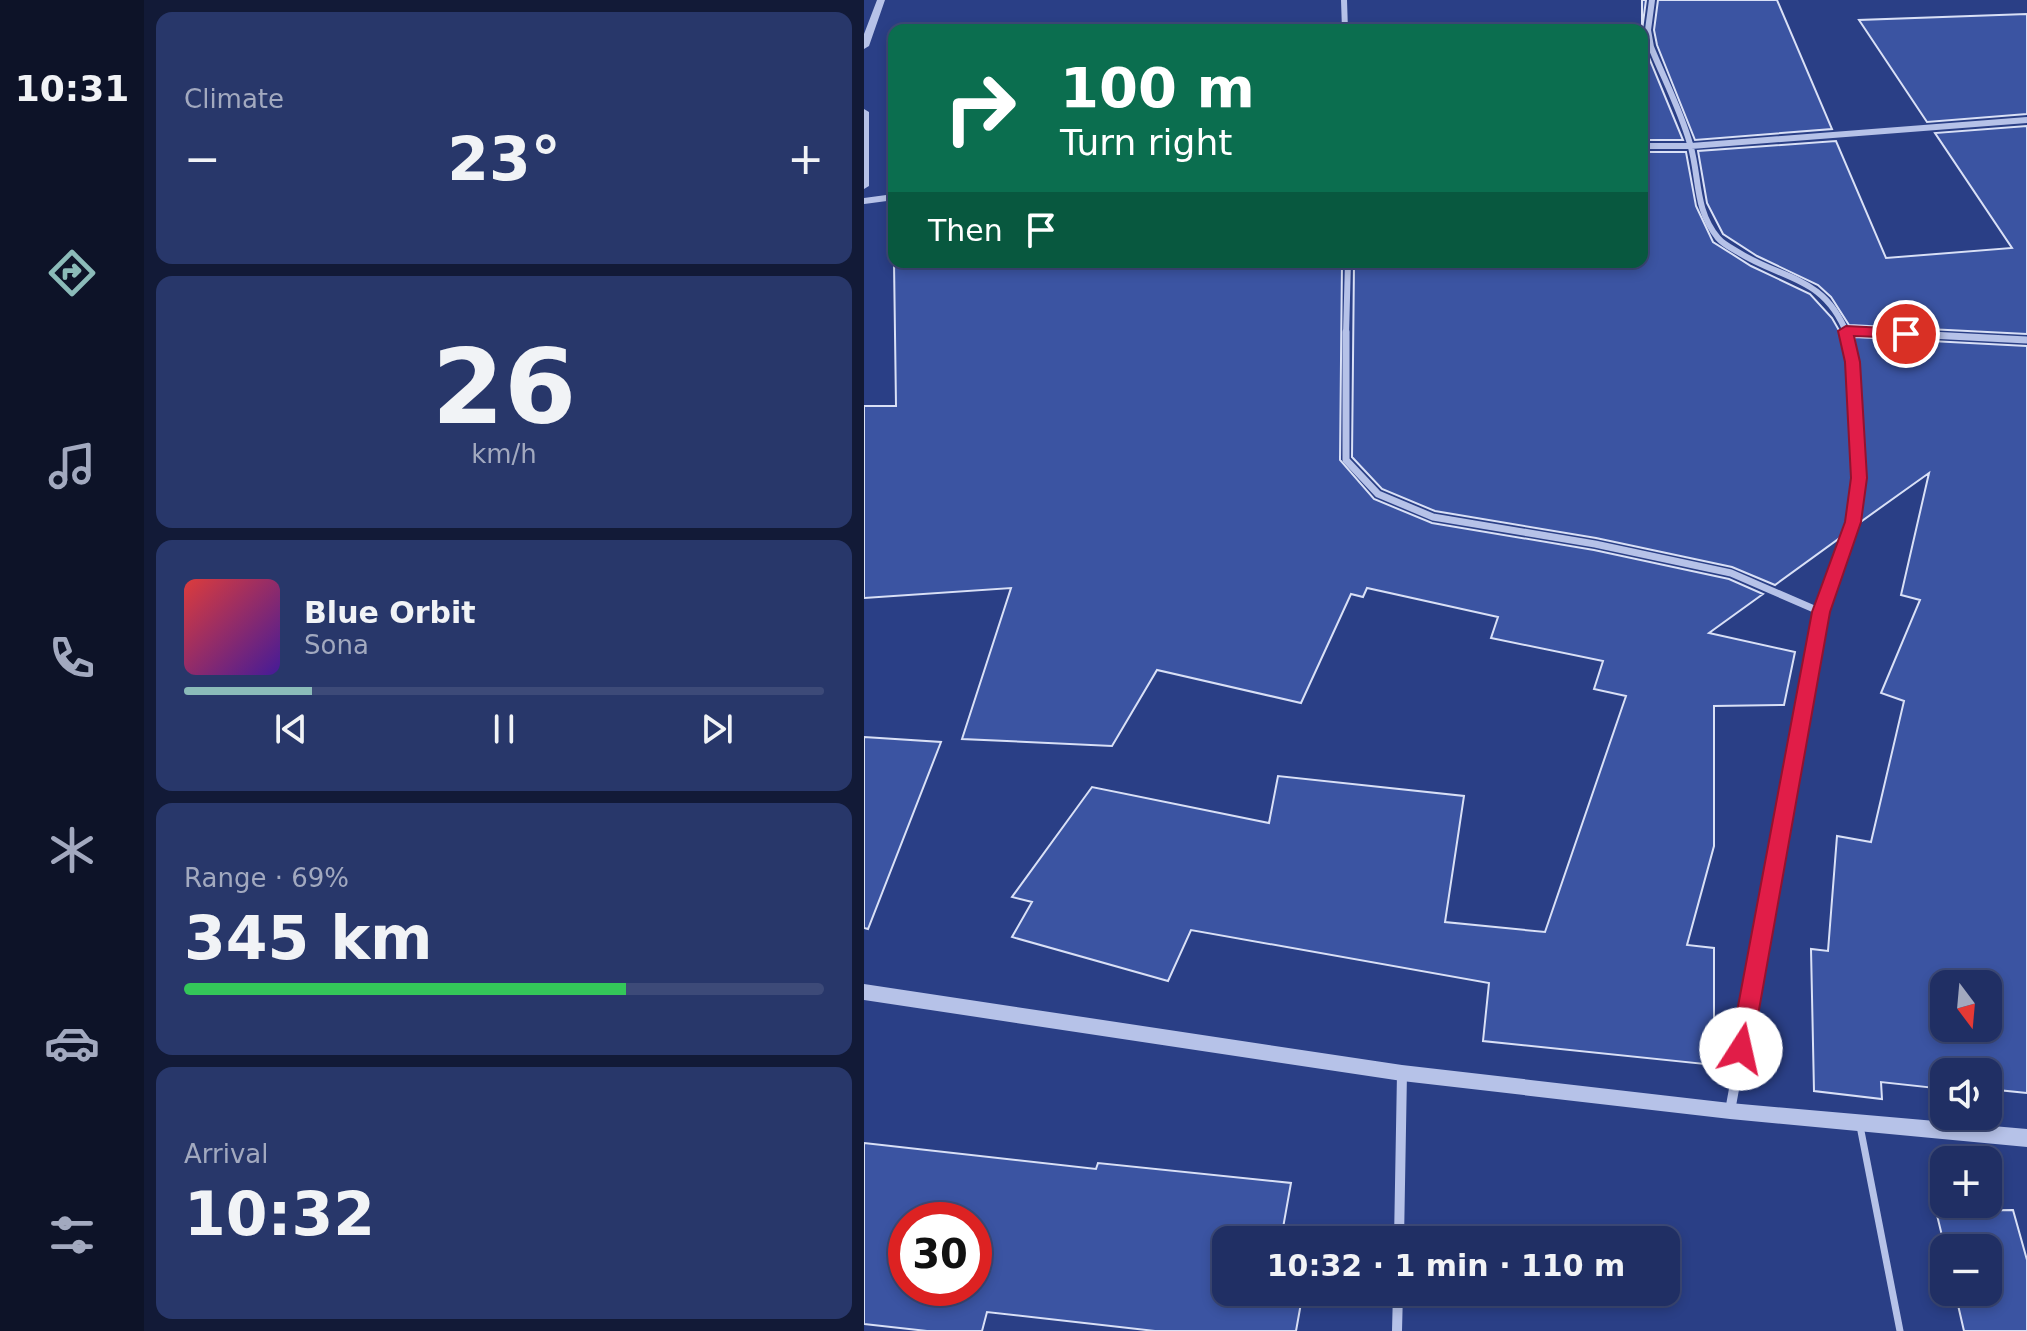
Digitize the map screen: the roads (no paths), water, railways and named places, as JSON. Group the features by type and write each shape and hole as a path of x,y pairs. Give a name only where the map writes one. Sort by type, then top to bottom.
{"street":[{"path":"864,46 881,0"},
{"path":"1344,0 1345,24"},
{"path":"1652,0 1648,30 1651,47 1691,146 1695,185 1706,219 1719,240 1749,259 1797,277 1825,298 1846,331 1852,362 1859,478 1853,522 1821,612 1730,1111"},
{"path":"864,112 864,186"},
{"path":"1648,146 1691,146 2027,120"},
{"path":"864,201 888,198"},
{"path":"1348,268 1346,460 1378,494 1433,517 1595,544 1731,573 1821,612"},
{"path":"1846,331 2027,340"},
{"path":"864,992 1402,1073 1730,1111 2027,1138"},
{"path":"1399,1226 1402,1073"},
{"path":"1397,1331 1398,1306"}],"lane":[{"path":"1860,1123 1900,1331"}]}
